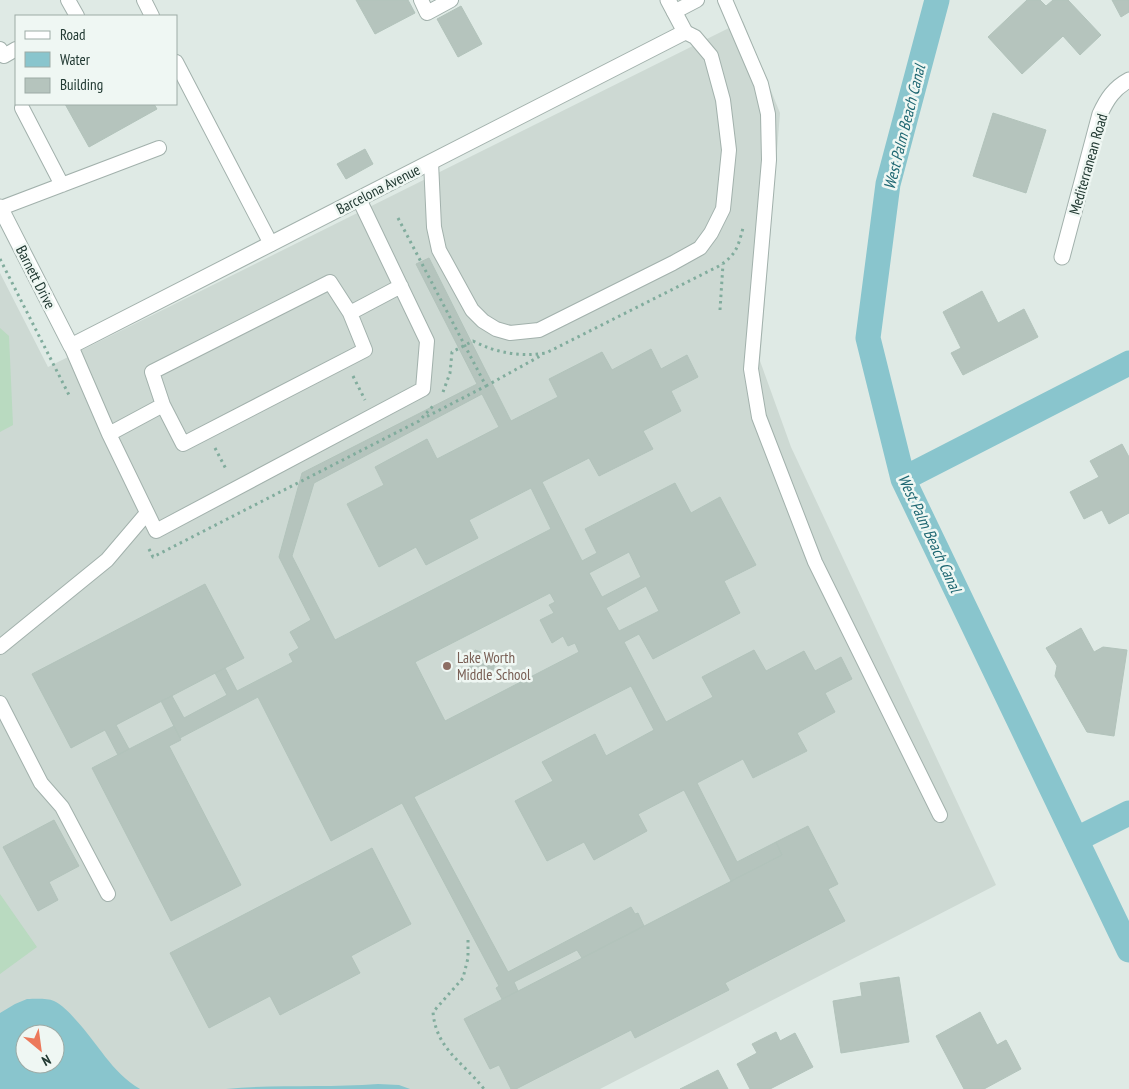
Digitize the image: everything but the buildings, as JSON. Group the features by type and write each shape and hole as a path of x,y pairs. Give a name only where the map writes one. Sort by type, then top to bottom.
{"street":[{"path":"671,6 684,32"},
{"name":"Barcelona Avenue","path":"72,346 684,32"},
{"name":"Mediterranean Road","path":"1062,258 1100,114 1107,98 1119,86 1129,80"},
{"name":"Barnett Drive","path":"0,208 72,346"}],"lane":[{"path":"68,0 76,15"},
{"path":"144,0 152,15"},
{"path":"420,0 427,13 451,0"},
{"path":"671,6 697,0"},
{"path":"725,0 761,84 768,114 769,160 752,370 759,417 815,562 940,815"},
{"path":"431,162 434,227 439,250 472,310 483,321 496,329 510,333 539,330 673,263 700,248 711,233 723,209 729,150 723,100 711,56 695,37 684,32"},
{"path":"0,49 4,56 15,50"},
{"path":"178,66 270,244"},
{"path":"22,108 62,185"},
{"path":"0,208 159,148"},
{"path":"72,346 109,434 156,530 423,389 427,341 359,199"},
{"path":"330,282 350,313 365,350 183,444 163,405 152,372 330,282"},
{"path":"350,313 401,286"},
{"path":"109,434 163,405"},
{"path":"0,646 107,560 147,513"},
{"path":"0,703 40,783 62,807 108,894"}],"path":[{"path":"398,218 486,386"},
{"path":"136,526 153,557 723,263 731,258 738,246 744,223"},
{"path":"0,259 71,397"},
{"path":"720,310 723,263"},
{"path":"442,394 450,373 452,352 473,341 489,349 509,354 529,356 546,353"},
{"path":"419,421 438,401"},
{"path":"468,940 468,958 462,978 433,1012 434,1026 456,1060 484,1089"}],"shaded area":[{"name":"Lake Worth Middle School","path":"743,21 780,113 760,361 791,447 996,885 600,1089 0,1089 0,273 48,367"}],"green space":[{"path":"0,328 9,336 13,425 0,432"},
{"path":"0,894 37,947 0,974"}],"water":[{"path":"27,999 54,1001 83,1028 121,1075 140,1089 0,1089 0,1013"},
{"path":"399,1085 410,1089 226,1089 340,1086"}],"waterway":[{"name":"West Palm Beach Canal","path":"937,0 888,184 868,338 903,479 1129,950"},
{"path":"903,479 1129,363"},
{"path":"1077,839 1129,813"}],"place":[{"name":"Lake Worth Middle School","path":"447,666"}]}
